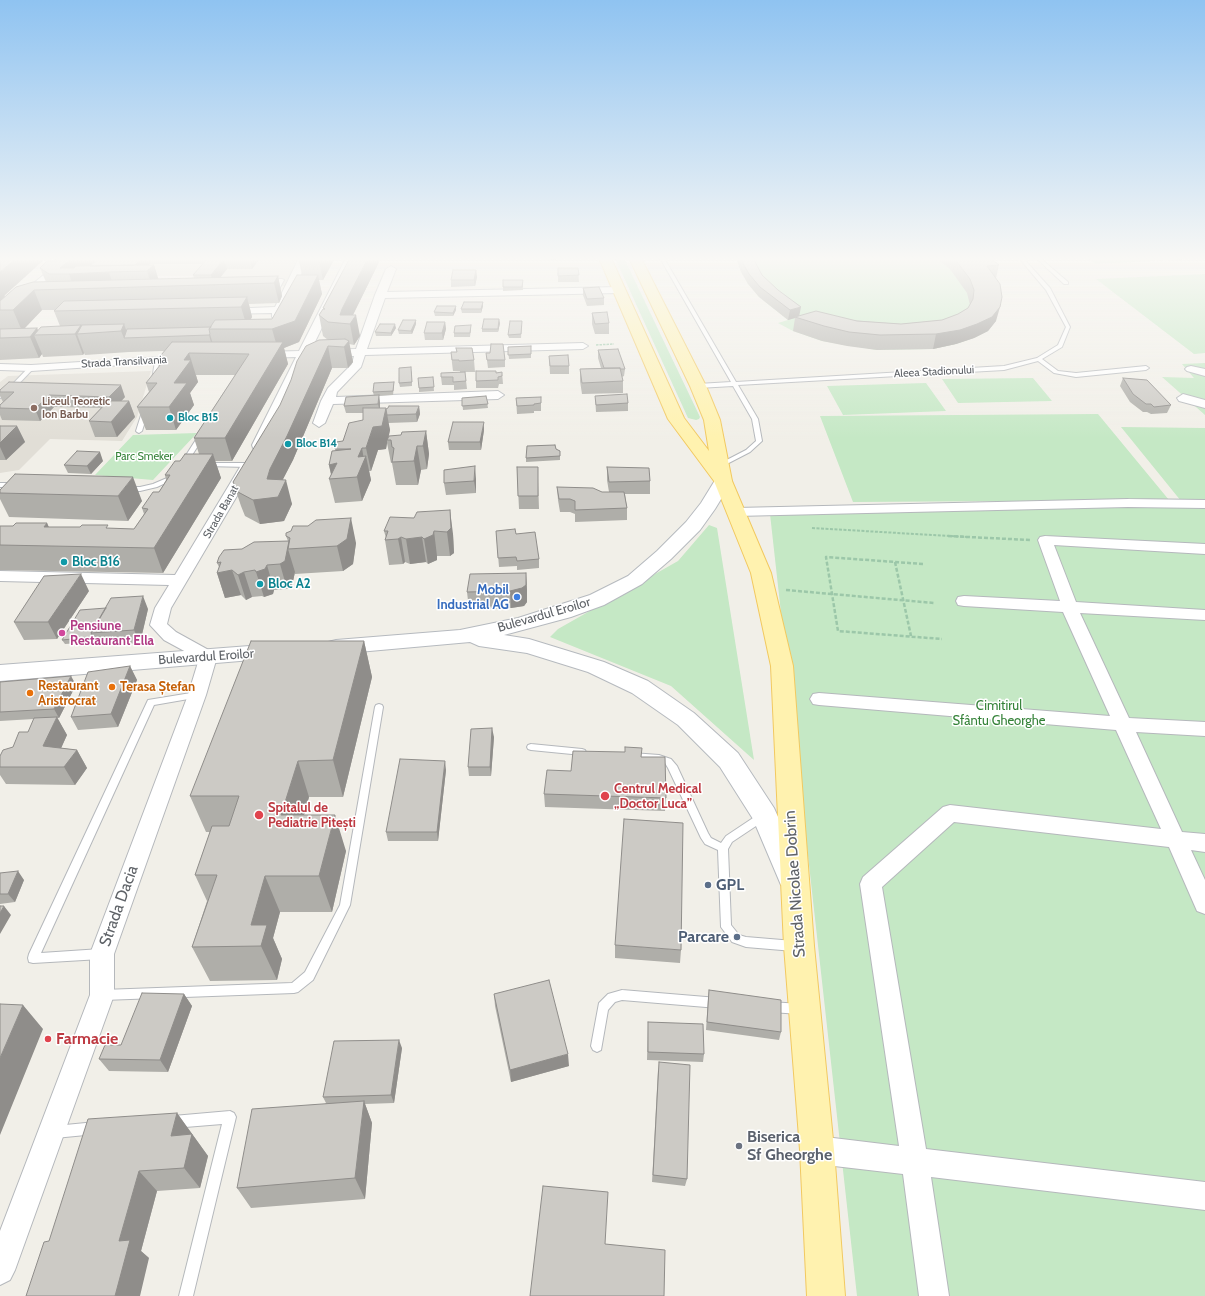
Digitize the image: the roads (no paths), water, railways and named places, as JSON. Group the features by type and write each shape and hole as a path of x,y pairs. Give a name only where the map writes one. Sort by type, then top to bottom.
{"main road":[{"name":"Strada Nicolae Dobrin","path":"631,318 676,419 722,473"},
{"name":"Strada Nicolae Dobrin","path":"665,318 698,386 712,420 722,473 736,512 762,573 782,666 799,946 817,1150 826,1296"},
{"path":"676,419 690,424 703,423 712,420"}],"street":[{"path":"271,324 274,318"},
{"name":"Strada Banat","path":"208,657 170,636 158,625 163,608 248,465 318,318"},
{"path":"319,423 332,390 357,365 372,318"},
{"path":"250,356 303,353 584,346"},
{"name":"Strada Transilvania","path":"0,367 31,368 189,358"},
{"path":"1191,369 1205,373"},
{"path":"327,401 498,395"},
{"path":"1183,398 1205,404"},
{"name":"Bulevardul Eroilor","path":"318,648 460,637 519,625 564,612 597,600 635,580 664,555 693,526 709,505 722,473"},
{"path":"736,512 1121,503 1205,504"},
{"path":"1205,549 1045,540 1070,607 1205,904"},
{"path":"0,576 181,580"},
{"path":"964,601 1205,615"},
{"name":"Bulevardul Eroilor","path":"460,637 529,646 596,667 640,687 686,719 729,760 765,815 795,886"},
{"name":"Bulevardul Eroilor","path":"0,673 295,650"},
{"name":"Strada Dacia","path":"0,1270 102,995 102,954 197,695 208,657"},
{"path":"820,699 1057,720 1205,729"},
{"path":"934,1296 915,1162 871,884 950,813 1176,841 1205,843"},
{"path":"817,1150 1205,1196"}],"lane":[{"path":"697,318 755,419 759,441 722,473"},
{"name":"Aleea Stadionului","path":"698,386 1004,368 1039,359 1060,346 1068,327 1064,318"},
{"path":"1039,359 1056,372 1076,375 1146,368"},
{"path":"152,390 158,361"},
{"path":"0,396 6,394 31,368"},
{"path":"139,431 148,404"},
{"path":"117,488 140,489 155,486 176,476 200,438"},
{"path":"182,465 190,465"},
{"path":"197,465 248,465"},
{"path":"0,485 23,485"},
{"path":"102,954 33,958 151,702 197,695"},
{"path":"102,995 294,988 309,976 345,905 379,707"},
{"path":"530,747 591,752"},
{"path":"621,755 659,758 668,761 672,766 708,841 723,848"},
{"path":"765,815 729,839 723,848 726,928 736,939 746,942 799,946"},
{"path":"597,1046 603,1007 612,998 622,995 733,1004"},
{"path":"757,1006 804,1009"},
{"path":"160,1123 230,1117 186,1296"},
{"path":"51,1132 105,1128"}],"place":[{"name":"Liceul Teoretic Ion Barbu","path":"34,408"},
{"name":"Bloc B15","path":"170,418"},
{"name":"Bloc B14","path":"288,444"},
{"name":"Bloc B16","path":"64,562"},
{"name":"Bloc A2","path":"260,584"},
{"name":"Mobil Industrial AG","path":"517,597"},
{"name":"Pensiune Restaurant Ella","path":"62,633"},
{"name":"Terasa Ștefan","path":"112,687"},
{"name":"Restaurant Aristrocrat","path":"30,693"},
{"name":"Centrul Medical „Doctor Luca”","path":"605,796"},
{"name":"Spitalul de Pediatrie Pitești","path":"259,815"},
{"name":"GPL","path":"708,885"},
{"name":"Parcare","path":"737,937"},
{"name":"Farmacie","path":"48,1039"},
{"name":"Biserica Sf Gheorghe","path":"739,1146"}],"park label":[{"name":"Parc Smeker","path":"144,457"},
{"name":"Cimitirul Sfântu Gheorghe","path":"999,714"}]}
